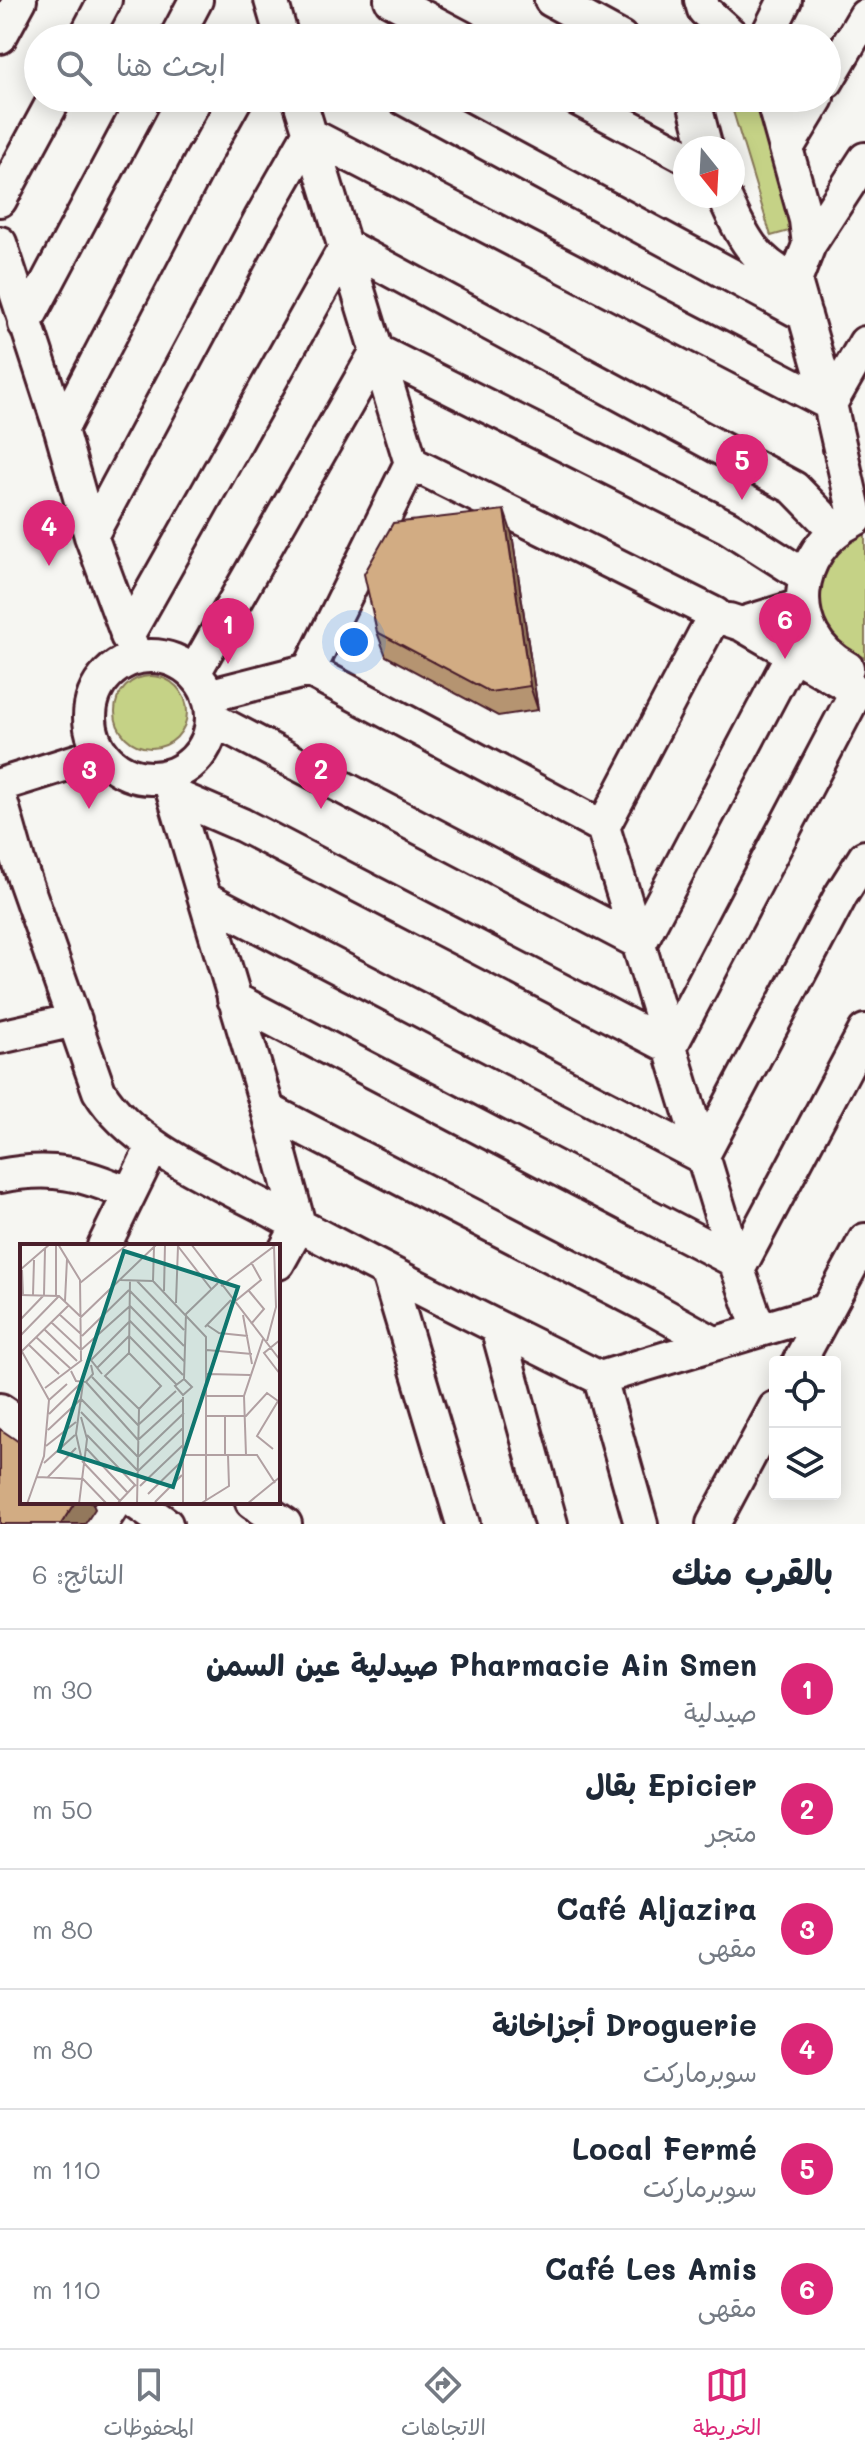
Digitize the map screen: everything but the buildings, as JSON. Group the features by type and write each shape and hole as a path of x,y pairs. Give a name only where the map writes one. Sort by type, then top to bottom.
{"street":[{"path":"0,37 20,0"},
{"path":"92,24 105,0"},
{"path":"183,24 196,0"},
{"path":"271,0 279,24"},
{"path":"391,0 436,24"},
{"path":"551,0 595,24"},
{"path":"773,24 785,0"},
{"path":"841,57 865,16"},
{"path":"0,200 47,112"},
{"path":"25,324 138,112"},
{"path":"61,430 228,112"},
{"path":"303,112 411,463 309,670"},
{"path":"429,112 805,315"},
{"path":"602,112 673,150"},
{"path":"697,112 703,136"},
{"path":"776,112 806,220 809,245"},
{"path":"787,148 809,112"},
{"path":"91,536 309,134"},
{"path":"309,134 830,404"},
{"path":"852,522 830,404 795,281 809,245 865,159"},
{"path":"729,208 742,236 753,251 767,264 795,281"},
{"path":"0,246 61,430 91,536 131,647 151,656 167,658 205,696 640,943"},
{"path":"346,246 852,522"},
{"path":"346,246 131,647 94,697 91,726 102,753 120,769 172,785 242,825 670,1047"},
{"path":"830,404 865,343"},
{"path":"377,351 728,527 804,590"},
{"path":"280,1259 299,1225 172,785 181,770 197,757 208,739 205,696 377,351"},
{"path":"411,463 728,619 852,688 854,696 670,1047"},
{"path":"852,522 817,551 804,590 806,619 819,644 839,664 865,675"},
{"path":"603,827 728,619 804,590"},
{"path":"640,943 793,653"},
{"path":"205,696 309,670 603,827 702,1157 759,1330"},
{"path":"0,785 102,753"},
{"path":"0,798 9,864 105,1100 122,1120 153,1146 388,1273 600,1378 827,1310"},
{"path":"702,1157 841,895 865,857"},
{"path":"207,899 702,1157"},
{"path":"234,999 736,1265"},
{"path":"0,1037 75,1020"},
{"path":"736,1265 865,1031"},
{"path":"268,1110 714,1343"},
{"path":"105,1244 153,1146"},
{"path":"0,1176 31,1170 64,1171 95,1179 129,1194"},
{"path":"802,1356 865,1240"},
{"path":"388,1273 463,1524"},
{"path":"497,1327 551,1524"},
{"path":"600,1378 641,1524"},
{"path":"713,1524 769,1419"},
{"path":"255,1504 285,1524"},
{"path":"101,1524 141,1508"}],"green space":[{"path":"733,112 767,112 803,227 771,236 745,151 745,136 741,136"},
{"path":"865,529 865,658 848,650 833,637 822,621 817,597 826,558"},
{"path":"151,676 171,682 181,692 187,712 181,732 171,742 151,748 131,742 121,732 115,712 121,692 131,682"}],"place":[{"name":"Local Fermé","path":"742,500"},
{"name":"Droguerie أجزاخانة","path":"49,566"},
{"name":"Café Les Amis","path":"785,659"},
{"name":"Pharmacie Ain Smen صيدلية عين السمن","path":"228,664"},
{"name":"Café Aljazira","path":"89,809"},
{"name":"Epicier بقال","path":"321,809"}]}
